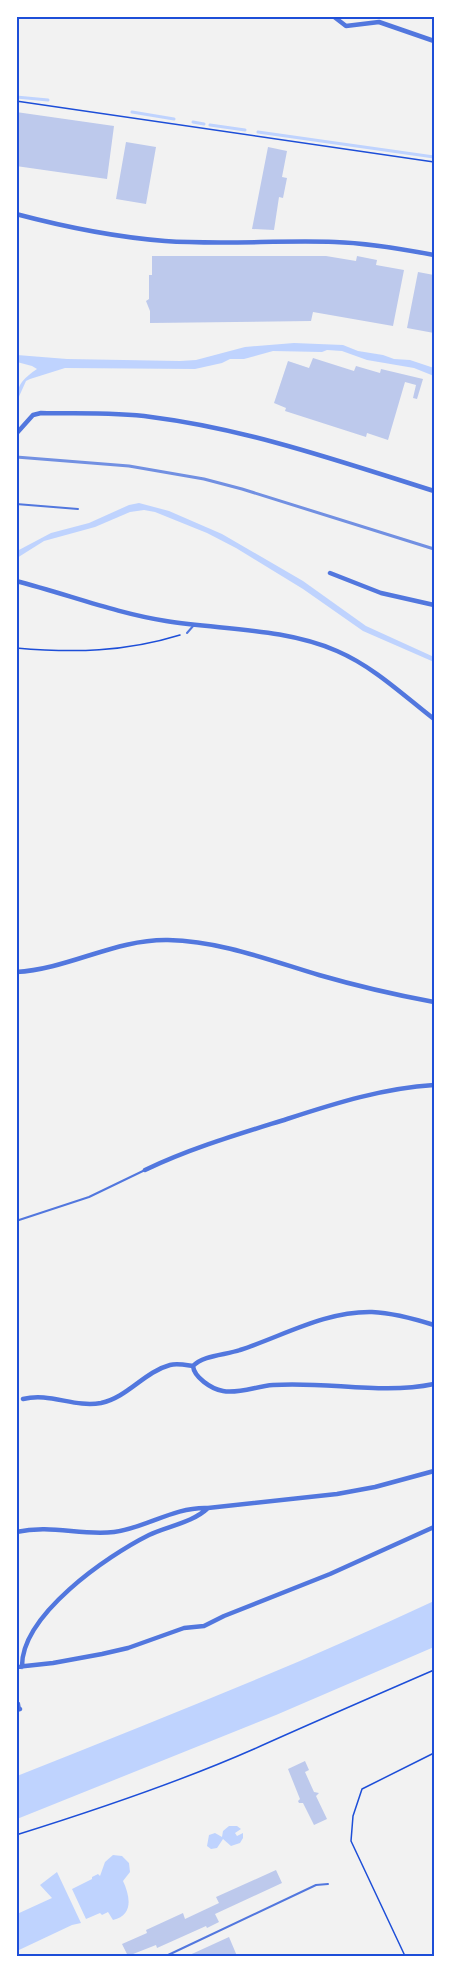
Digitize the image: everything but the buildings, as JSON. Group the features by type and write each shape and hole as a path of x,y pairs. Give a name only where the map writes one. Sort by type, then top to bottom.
{"street":[{"path":"333,16 346,26 379,22 435,41"},
{"path":"16,214 79,229 144,239 246,243 335,242 435,255"},
{"path":"16,434 33,416 41,413 148,416 260,439 435,491"},
{"path":"330,573 381,593 435,605"},
{"path":"16,581 117,611 194,625 272,634 335,650 368,667 435,719"},
{"path":"16,972 58,966 131,944 166,940 205,944 237,951 346,982 435,1002"},
{"path":"146,1170 196,1148 304,1113 380,1092 435,1085"},
{"path":"23,1399 44,1396 81,1403 101,1402 121,1395 159,1369 171,1364 193,1366 203,1359 234,1352 328,1318 373,1312 435,1325"},
{"path":"193,1366 198,1377 219,1391 229,1392 273,1385 392,1389 435,1384"},
{"path":"16,1532 42,1527 97,1533 114,1532 177,1511 337,1494 375,1487 435,1471"},
{"path":"18,1667 27,1640 39,1620 59,1599 96,1569 136,1542 199,1516 208,1508"},
{"path":"18,1667 102,1654 128,1648 184,1628 204,1626 330,1574 435,1527"}],"lane":[{"path":"16,504 78,509"},
{"path":"187,633 194,625"},
{"path":"16,1221 89,1197 146,1170"},
{"path":"18,1667 18,1685"},
{"path":"18,1709 19,1703"},
{"path":"166,1956 316,1885 328,1884"}],"path":[{"path":"16,101 435,162"},
{"path":"16,648 85,652 140,645 187,633"},
{"path":"16,1835 83,1814 195,1773 435,1670"},
{"path":"405,1956 351,1841 353,1816 362,1789 435,1753"}],"water":[{"path":"294,343 343,345 358,351 410,360 434,368 434,376 414,368 367,360 342,351 273,351 244,359 230,359 195,369 65,368 26,381 17,401 22,382 37,369 17,362 17,355 67,359 180,361 196,360 245,347"},
{"path":"139,503 169,511 222,534 303,581 366,626 434,657 434,662 363,631 303,589 236,548 207,533 155,512 144,510 130,512 95,527 44,541 17,558 17,551 51,533 89,523 129,505"},
{"path":"434,1601 434,1647 276,1715 17,1819 17,1776 279,1670"},
{"path":"229,1826 237,1826 241,1829 235,1833 237,1836 243,1833 240,1843 231,1846 223,1839 217,1848 211,1849 207,1846 209,1835 215,1833 222,1837 223,1831"},
{"path":"113,1855 122,1856 129,1863 130,1872 123,1881 128,1899 127,1909 120,1918 113,1920 108,1912 86,1919 72,1889 98,1874 100,1876 105,1862"},
{"path":"57,1872 81,1923 19,1950 17,1914 52,1898 40,1885"}],"waterway":[{"path":"16,97 48,100"},
{"path":"132,112 174,119"},
{"path":"193,122 204,124"},
{"path":"210,125 245,130"},
{"path":"258,132 434,157"}],"railway":[{"path":"16,457 129,466 204,479 434,549"}]}
